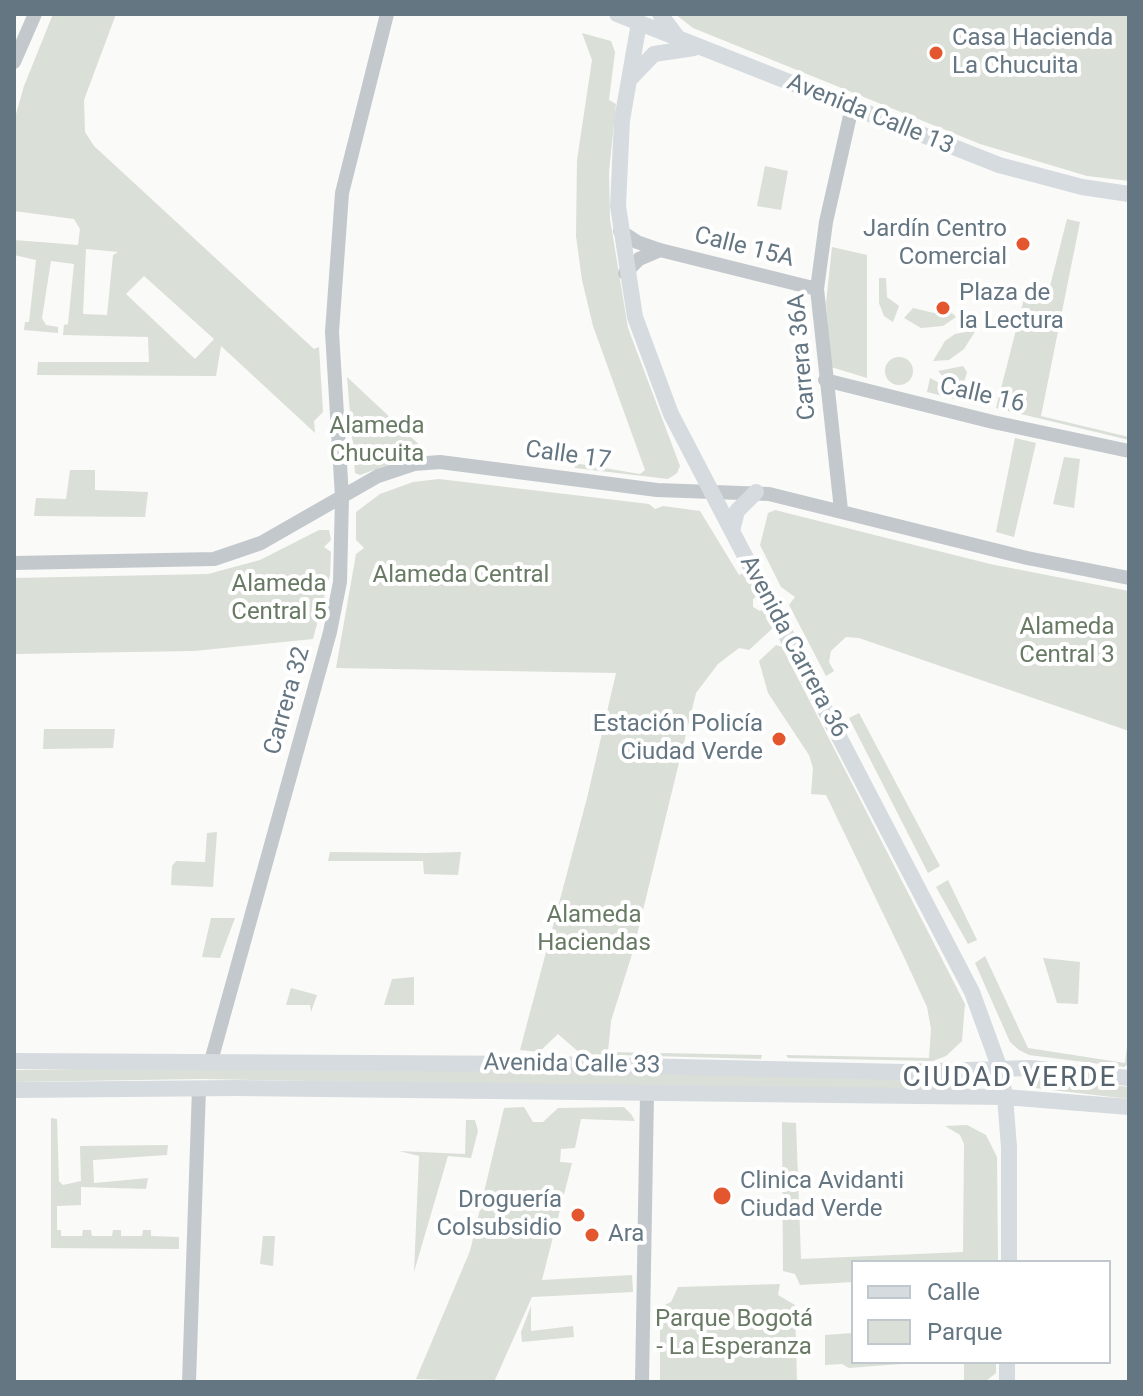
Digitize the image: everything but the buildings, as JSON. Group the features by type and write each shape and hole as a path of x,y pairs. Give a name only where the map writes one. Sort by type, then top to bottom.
{"main road":[{"name":"Avenida Calle 13","path":"617,14 640,18 679,39 1016,172 1129,194"},
{"path":"660,14 679,39"},
{"name":"Avenida Carrera 36","path":"640,18 626,85 619,173 620,231 625,273 649,363 711,491 965,977 1000,1069 1005,1097 1009,1147 1009,1260"},
{"path":"626,85 637,68 654,54 701,47"},
{"path":"732,531 737,511 756,492"},
{"name":"Avenida Calle 33","path":"14,1061 211,1061 903,1072 1030,1068 1129,1078"},
{"name":"Avenida Calle 33","path":"14,1090 199,1088 1005,1097 1129,1107"}],"street":[{"path":"14,62 35,14"},
{"name":"Carrera 32","path":"211,1061 331,628 342,565 342,497 332,377 342,193 387,14"},
{"name":"Carrera 36A","path":"841,510 817,289 828,210 852,107"},
{"name":"Calle 15A","path":"620,231 637,242 660,250 817,289"},
{"name":"Calle 15A","path":"625,273 639,259 660,250"},
{"name":"Calle 16","path":"825,380 993,422 1129,451"},
{"name":"Calle 17","path":"14,563 214,559 261,543 378,476 414,464 440,462 657,490 756,492 841,510 1027,558 1129,578"},
{"path":"189,1382 199,1088"},
{"path":"642,1382 647,1094"}],"green space":[{"name":"Alameda Chucuita","path":"53,14 116,14 84,100 85,132 94,146 314,349 319,347 323,412 314,421 315,433 221,346 216,376 37,375 38,362 149,362 148,337 63,335 64,325 68,324 74,264 51,261 42,318 46,325 58,327 58,333 24,330 25,322 29,322 36,260 14,255 14,240 78,245 80,229 74,219 14,211 14,121 24,86","holes":["86,249 118,252 113,255 107,315 83,314","144,276 214,339 195,359 126,294"]},
{"path":"675,14 1129,14 1129,181 1087,176 980,144 693,28"},
{"path":"582,33 611,41 615,52 609,100 616,104 609,172 610,219 628,328 680,466 677,473 668,479 575,468 574,463 640,474 645,470 593,326 582,280 576,236 577,160 592,60"},
{"path":"765,166 788,171 781,210 757,206"},
{"path":"1067,219 1080,222 1041,416 1129,437 1129,440 996,408 1027,287 1046,292 1050,286"},
{"path":"832,247 867,255 867,378 831,367 826,303"},
{"path":"879,278 886,278 887,297 899,306 893,322 884,316 879,303"},
{"path":"945,306 956,317 943,326 921,328 904,318 913,308 934,313"},
{"path":"976,330 964,349 949,360 933,361 945,341 955,334"},
{"path":"899,357 909,361 913,371 909,381 899,385 889,381 885,371 889,361"},
{"path":"963,366 967,372 963,386 947,381 938,371"},
{"name":"Alameda Chucuita","path":"347,377 426,451 360,475 355,473"},
{"path":"930,378 960,394 979,389 975,404 927,392"},
{"path":"1015,438 1036,443 1014,537 996,532"},
{"path":"1064,457 1080,459 1074,508 1053,504"},
{"path":"70,470 95,470 95,490 148,492 145,517 34,516 36,498 66,499"},
{"name":"Alameda Central","path":"439,479 649,504 655,509 663,506 700,511 739,575 746,572 759,595 753,599 753,607 760,611 765,608 774,627 749,650 739,648 718,664 696,693 633,951 611,1021 608,1052 762,1055 761,1059 581,1054 558,1034 539,1052 520,1050 587,798 616,673 336,668 356,554 364,548 356,540 356,512 380,494 413,482"},
{"name":"Alameda Central 3","path":"775,510 990,564 1129,591 1129,731 859,638 846,637 831,651 829,662 834,671 826,676 789,605 795,597 781,587 760,545 768,513"},
{"name":"Alameda Central","path":"319,530 329,530 331,540 324,547 331,552 330,575 313,639 194,651 14,654 14,578 208,574 260,560"},
{"path":"776,645 782,647 965,1004 962,1041 946,1056 933,1061 788,1058 786,1055 929,1058 931,1029 927,1007 826,795 811,794 813,768 809,755 768,693 759,661"},
{"path":"859,713 940,866 928,873 849,718"},
{"path":"44,729 115,729 113,748 43,749"},
{"path":"217,832 213,887 171,885 172,866 176,861 205,862 207,833"},
{"path":"330,852 461,852 458,875 424,874 423,861 328,861"},
{"path":"948,880 977,940 968,944 936,887"},
{"path":"211,918 235,918 220,958 202,957"},
{"path":"985,956 1028,1048 1125,1063 1129,1031 1129,1064 1124,1067 1029,1055 1019,1050 1010,1042 975,963"},
{"path":"1043,958 1080,962 1078,1004 1057,1003"},
{"path":"414,977 414,1005 384,1005 392,979"},
{"path":"291,988 317,995 311,1012 310,1005 286,1005"},
{"path":"201,1067 957,1078 958,1093 201,1079 14,1082 14,1070"},
{"path":"1034,1076 1129,1087 1129,1099 1035,1088"},
{"path":"524,1107 533,1122 543,1122 558,1108 624,1107 631,1114 635,1121 581,1119 575,1148 561,1149 560,1162 572,1163 542,1280 632,1275 633,1292 532,1297 494,1382 416,1379 470,1251 504,1108"},
{"path":"51,1118 57,1119 59,1181 63,1185 81,1181 80,1146 168,1145 167,1155 93,1160 94,1183 148,1178 146,1189 81,1187 81,1205 57,1206 57,1230 61,1230 61,1236 82,1236 83,1230 91,1230 92,1236 112,1236 113,1230 121,1230 121,1236 142,1236 143,1230 151,1230 151,1236 179,1237 179,1249 51,1248"},
{"path":"466,1120 475,1120 478,1131 471,1158 448,1156 414,1272 419,1156 399,1151 465,1154"},
{"path":"782,1122 796,1123 801,1259 963,1252 964,1144 960,1135 945,1126 967,1125 986,1135 997,1157 998,1260 851,1260 851,1282 800,1285 795,1274 783,1271"},
{"path":"263,1236 275,1236 273,1266 260,1264"},
{"name":"Parque Bogotá - La Esperanza","path":"780,1284 778,1295 795,1305 797,1382 660,1382 660,1307 671,1302 678,1287"},
{"path":"531,1306 531,1331 573,1326 574,1337 522,1342 521,1332"},
{"path":"851,1333 851,1364 901,1364 849,1368 842,1364 825,1365 825,1335"},
{"path":"964,1364 996,1364 996,1373 986,1381 964,1382"}],"place":[{"name":"Casa Hacienda La Chucuita","path":"936,53"},
{"name":"Jardín Centro Comercial","path":"1023,244"},
{"name":"Plaza de la Lectura","path":"943,308"},
{"name":"Estación Policía Ciudad Verde","path":"779,739"},
{"name":"Clinica Avidanti Ciudad Verde","path":"722,1196"},
{"name":"Droguería Colsubsidio","path":"578,1215"},
{"name":"Ara","path":"592,1235"}],"district":[{"name":"CIUDAD VERDE","path":"1010,1079"}],"park label":[{"name":"Alameda Central 5","path":"279,599"},
{"name":"Alameda Haciendas","path":"594,930"}]}
